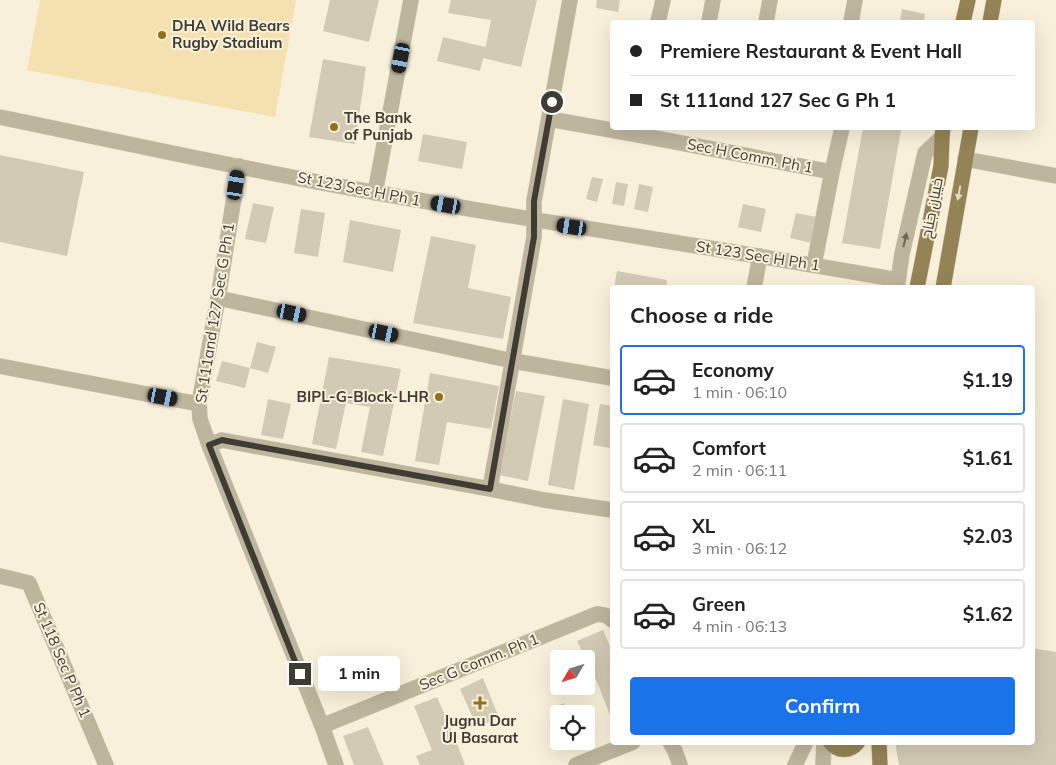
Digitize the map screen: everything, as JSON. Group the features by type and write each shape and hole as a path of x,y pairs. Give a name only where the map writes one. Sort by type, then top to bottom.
{"main road":[{"path":"963,20 968,0"},
{"path":"990,20 994,0"},
{"name":"خیبان جناح","path":"944,285 970,130"},
{"name":"خیبان جناح","path":"918,285 940,166 943,132"},
{"path":"832,745 844,750 856,745"},
{"path":"879,745 880,765"}],"street":[{"path":"375,193 412,0"},
{"path":"490,489 534,237 534,201 570,0"},
{"path":"658,20 662,0"},
{"path":"709,20 713,0"},
{"path":"766,20 770,0"},
{"path":"851,20 855,0"},
{"name":"St 123 Sec H Ph 1","path":"0,117 375,193 534,221 814,265 897,284"},
{"name":"Sec H Comm. Ph 1","path":"549,119 610,127"},
{"path":"814,265 842,130"},
{"name":"Sec H Comm. Ph 1","path":"639,131 832,172"},
{"path":"897,284 925,153 943,132"},
{"path":"965,159 1056,176"},
{"name":"St 111and 127 Sec G Ph 1","path":"239,166 199,404 200,419 336,765"},
{"path":"755,285 760,256"},
{"path":"218,298 513,361 610,378"},
{"path":"0,366 199,404"},
{"path":"209,445 222,440 544,500 610,510"},
{"name":"St 118 Sec P Ph 1","path":"0,576 29,582 106,765"},
{"name":"Sec G Comm. Ph 1","path":"322,726 597,614 610,618"},
{"path":"576,765 626,745"},
{"path":"672,745 680,765"},
{"path":"795,765 805,745"},
{"path":"823,765 824,745"}],"shaded area":[{"name":"DHA Wild Bears Rugby Stadium","path":"40,0 296,0 275,117 27,70"}],"building":[{"path":"330,0 379,0 369,42 323,31"},
{"path":"451,0 537,0 521,67 483,58 480,71 437,61 443,37 485,47 486,45 491,20 448,13"},
{"path":"597,0 620,0 618,12 596,8"},
{"path":"902,9 925,14 924,20 900,20"},
{"path":"323,59 366,67 355,144 309,137"},
{"path":"863,130 901,130 880,249 842,243"},
{"path":"423,134 467,142 462,169 418,161"},
{"path":"0,155 84,172 67,256 0,242"},
{"path":"592,177 603,179 597,202 586,199"},
{"path":"616,182 628,184 624,206 612,204"},
{"path":"639,184 653,187 648,212 634,209"},
{"path":"253,203 274,207 266,243 245,239"},
{"path":"743,204 766,209 761,232 738,227"},
{"path":"301,209 325,213 318,257 294,253"},
{"path":"796,213 817,217 812,243 790,238"},
{"path":"350,220 401,230 393,272 343,262"},
{"path":"431,236 476,245 468,288 511,297 503,339 413,323"},
{"path":"617,271 667,280 666,285 615,285"},
{"path":"257,342 276,347 268,373 250,368"},
{"path":"329,357 401,369 383,456 361,452 370,407 346,403 336,449 312,444"},
{"path":"222,361 250,368 245,388 216,381"},
{"path":"430,373 499,386 491,429 447,422 439,465 415,461"},
{"path":"516,391 545,396 528,481 499,475"},
{"path":"268,399 291,404 283,439 261,435"},
{"path":"563,399 589,404 574,490 548,485"},
{"path":"600,404 610,406 610,448 593,445"},
{"path":"603,630 610,646 610,715 595,678 595,650 581,650 577,641"},
{"path":"1035,648 1056,652 1056,765 899,765 896,745 1035,745"},
{"name":"Jugnu Dar Ul Basarat","path":"483,678 499,718 477,727 460,689"},
{"path":"437,697 465,765 420,765 416,756 432,750 414,706"},
{"path":"368,727 384,765 354,765 343,736"}],"tunnel":[{"path":"844,745 844,765"}],"place":[{"name":"DHA Wild Bears Rugby Stadium","path":"162,35"},
{"name":"The Bank of Punjab","path":"334,127"},
{"name":"BIPL-G-Block-LHR","path":"439,397"},
{"name":"Jugnu Dar Ul Basarat","path":"480,703"}],"route":[{"path":"300,674 209,445 222,440 490,489 534,237 534,201 552,102"}]}
